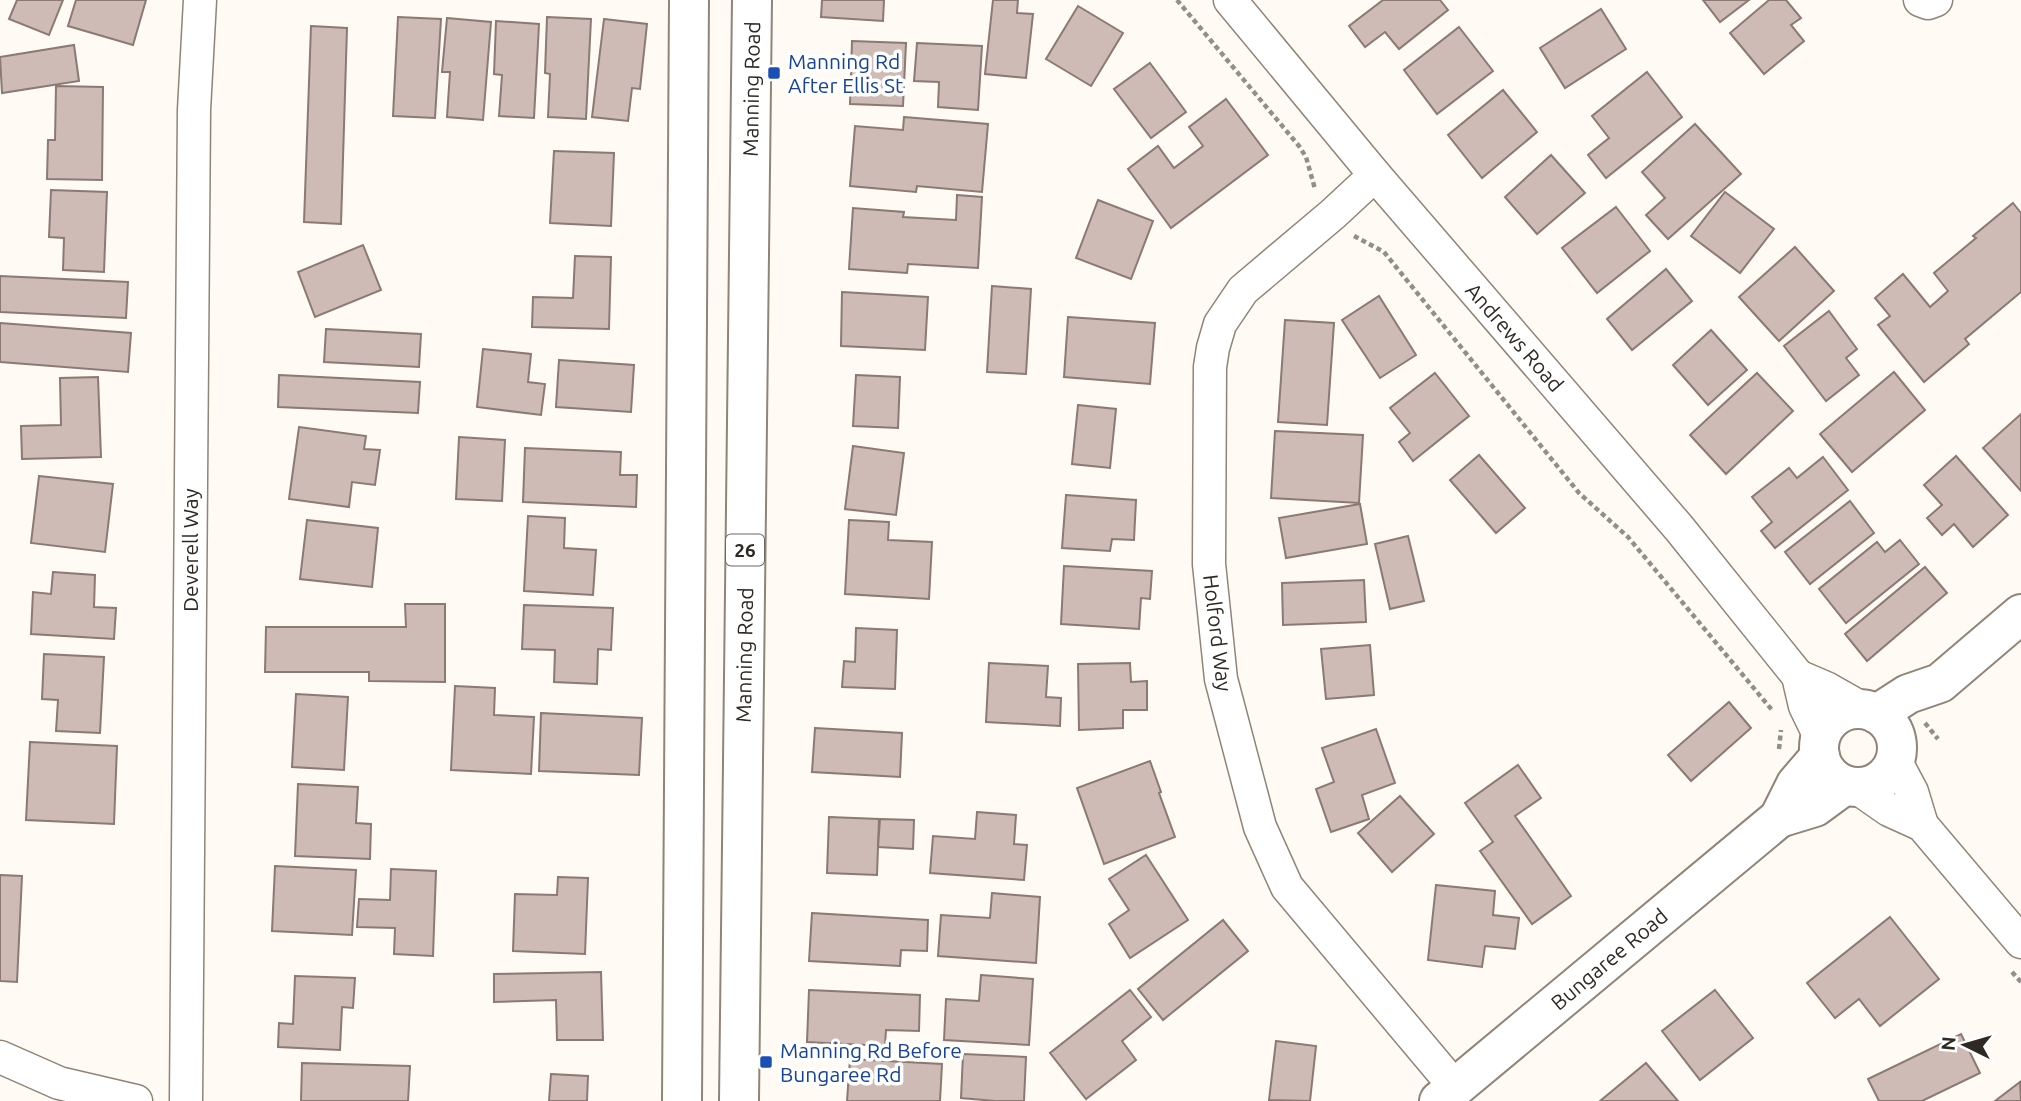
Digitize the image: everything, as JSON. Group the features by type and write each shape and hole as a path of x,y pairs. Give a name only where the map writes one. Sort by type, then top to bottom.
{"main road":[{"path":"682,1101 689,0"},
{"name":"Manning Road","path":"739,1101 751,0"},
{"name":"Bungaree Road","path":"1447,1094 1779,818 1815,807 1851,786 1869,786 1881,780 1890,771 1883,732 1909,694 1940,682 2021,614"},
{"name":"Bungaree Road","path":"1779,818 1796,784 1820,747 1825,727 1841,713 1883,732"},
{"path":"1820,747 1824,768 1833,779 1851,786"}],"street":[{"name":"Deverell Way","path":"186,1101 194,110 200,0"},
{"name":"Andrews Road","path":"1230,0 1376,175 1679,528 1798,676 1805,706 1820,747"},
{"path":"1920,0 1927,3 1936,0"},
{"name":"Holford Way","path":"1376,175 1243,290 1220,324 1210,366 1209,564 1221,678 1260,827 1287,887 1447,1094"},
{"name":"Andrews Road","path":"1798,676 1826,688 1883,732"},
{"path":"1883,732 1912,792 1922,825 2021,942"},
{"path":"1851,786 1889,810 1922,825"},
{"path":"0,1057 59,1083 136,1101"}],"path":[{"path":"1177,0 1299,146 1306,157 1313,187 1333,214 1350,234 1384,252 1579,493 1628,537 1776,715"},
{"path":"1779,752 1781,725"}],"building":[{"path":"17,0 63,0 49,35 9,19"},
{"path":"76,0 146,0 133,45 68,26"},
{"path":"822,0 884,0 883,21 821,17"},
{"path":"993,0 1018,0 1017,13 1033,14 1026,78 985,74"},
{"path":"1383,0 1440,0 1448,10 1399,49 1385,32 1365,47 1349,26"},
{"path":"1703,0 1749,0 1720,22"},
{"path":"1769,0 1786,0 1801,18 1791,25 1804,41 1764,74 1730,33"},
{"path":"1078,6 1123,33 1091,86 1046,59"},
{"path":"1601,9 1626,49 1565,88 1540,48"},
{"path":"398,17 441,19 435,118 393,116"},
{"path":"547,17 591,19 586,119 548,117 550,74 545,73"},
{"path":"447,18 491,22 483,120 447,117 450,72 442,72"},
{"path":"604,19 647,24 640,89 632,88 628,121 592,117"},
{"path":"496,21 539,24 534,118 499,116 502,75 494,74"},
{"path":"311,26 347,28 341,224 304,222"},
{"path":"1459,27 1493,71 1437,114 1404,70"},
{"path":"852,41 906,43 903,106 850,104"},
{"path":"917,43 982,46 978,110 938,107 939,82 914,81"},
{"path":"74,45 79,81 2,93 0,57"},
{"path":"1150,63 1186,112 1151,138 1114,89"},
{"path":"1647,72 1682,117 1606,178 1588,155 1609,138 1592,116"},
{"path":"56,86 103,87 102,180 47,179 48,140 55,140"},
{"path":"1503,90 1537,132 1482,178 1448,135"},
{"path":"1226,99 1268,155 1171,228 1128,169 1158,146 1174,168 1203,146 1189,127"},
{"path":"904,117 988,124 982,192 917,186 916,192 850,186 855,126 903,130"},
{"path":"1695,124 1741,174 1668,239 1646,215 1665,198 1642,172"},
{"path":"554,151 614,153 611,226 550,223"},
{"path":"1551,155 1585,193 1537,234 1505,197"},
{"path":"51,190 107,192 104,272 63,270 64,238 49,237"},
{"path":"1725,192 1774,229 1740,273 1691,236"},
{"path":"957,195 982,197 978,268 908,264 907,273 849,269 853,208 904,212 903,217 956,220"},
{"path":"1098,200 1153,221 1131,279 1076,258"},
{"path":"2013,203 2021,213 2021,292 1965,339 1969,344 1924,382 1878,325 1890,316 1875,298 1903,274 1930,307 1948,291 1934,273"},
{"path":"1616,207 1650,251 1597,293 1562,248"},
{"path":"363,245 381,290 315,317 298,272"},
{"path":"1795,247 1834,291 1779,341 1739,297"},
{"path":"575,256 611,257 609,329 532,327 533,297 573,298"},
{"path":"1666,269 1692,301 1632,350 1607,319"},
{"path":"0,276 128,282 126,318 0,312"},
{"path":"992,286 1031,289 1026,374 987,372"},
{"path":"842,292 928,297 925,350 841,346"},
{"path":"1379,296 1416,355 1380,378 1342,320"},
{"path":"1829,311 1857,349 1846,358 1859,375 1826,401 1784,346"},
{"path":"1068,317 1155,323 1150,384 1064,377"},
{"path":"1285,320 1334,323 1327,425 1278,422"},
{"path":"0,323 131,333 128,372 0,362"},
{"path":"326,329 421,334 419,367 324,362"},
{"path":"1711,330 1747,370 1708,405 1673,365"},
{"path":"483,349 531,354 528,382 545,384 541,415 477,407"},
{"path":"559,360 634,365 631,412 556,407"},
{"path":"1894,372 1925,410 1852,472 1820,434"},
{"path":"1435,373 1469,416 1413,461 1399,442 1410,433 1390,408"},
{"path":"1757,373 1793,411 1726,474 1690,435"},
{"path":"279,375 420,382 418,413 278,407"},
{"path":"856,375 900,377 898,428 853,426"},
{"path":"98,377 101,457 22,459 21,426 61,425 60,378"},
{"path":"1078,405 1116,409 1110,468 1072,464"},
{"path":"2021,414 2021,491 1983,448"},
{"path":"299,427 366,436 364,449 380,450 375,485 352,482 349,507 289,499"},
{"path":"1275,431 1363,435 1359,503 1271,498"},
{"path":"459,437 505,440 502,501 456,499"},
{"path":"853,446 904,453 896,515 845,509"},
{"path":"525,448 621,452 620,475 637,475 636,507 523,502"},
{"path":"1479,455 1525,508 1496,533 1450,480"},
{"path":"1956,456 2008,515 1973,547 1954,524 1942,535 1927,518 1942,505 1924,485"},
{"path":"1823,457 1848,490 1775,548 1761,531 1772,522 1752,497 1789,468 1797,478"},
{"path":"39,476 113,484 105,552 31,543"},
{"path":"1066,495 1136,500 1134,540 1112,539 1110,551 1062,548"},
{"path":"1850,501 1874,533 1810,584 1785,552"},
{"path":"1360,504 1367,544 1286,558 1279,518"},
{"path":"528,516 565,518 564,548 596,550 593,595 524,591"},
{"path":"307,520 378,528 372,587 300,579"},
{"path":"849,520 889,522 888,540 932,542 929,599 845,594"},
{"path":"1408,536 1424,601 1390,609 1375,544"},
{"path":"1900,540 1919,564 1846,623 1819,589 1877,542 1885,552"},
{"path":"1064,566 1152,571 1150,599 1141,598 1139,629 1061,624"},
{"path":"1925,567 1947,593 1867,661 1845,634"},
{"path":"53,572 95,575 94,607 116,608 114,639 31,634 33,592 51,594"},
{"path":"1364,580 1366,622 1283,625 1282,583"},
{"path":"405,604 445,604 445,682 369,681 369,672 265,672 266,627 406,627"},
{"path":"524,605 613,608 611,650 598,649 597,684 554,682 555,650 522,649"},
{"path":"856,628 897,630 895,689 842,687 844,661 855,662"},
{"path":"1370,645 1374,695 1326,699 1321,649"},
{"path":"44,654 104,657 100,733 56,731 58,700 42,699"},
{"path":"989,663 1048,666 1046,697 1061,698 1060,726 986,722"},
{"path":"1130,663 1131,682 1147,681 1147,710 1123,710 1123,728 1079,730 1078,664"},
{"path":"455,686 495,688 494,715 534,717 531,774 451,770"},
{"path":"296,694 348,697 344,770 292,767"},
{"path":"1729,702 1751,728 1691,781 1668,755"},
{"path":"541,713 642,718 639,775 539,771"},
{"path":"815,728 902,733 900,777 812,772"},
{"path":"1376,729 1395,783 1362,795 1369,819 1331,832 1316,789 1334,782 1322,748"},
{"path":"30,742 117,746 114,824 26,820"},
{"path":"1150,761 1175,837 1104,864 1077,788"},
{"path":"1518,765 1541,798 1515,816 1571,896 1532,924 1480,851 1493,842 1465,803"},
{"path":"298,784 358,787 356,823 371,824 370,859 295,856"},
{"path":"1400,796 1434,834 1392,872 1358,833"},
{"path":"977,812 1016,815 1014,844 1027,845 1024,880 930,873 933,836 975,839"},
{"path":"829,817 879,819 877,875 827,873"},
{"path":"880,819 914,820 913,849 878,847"},
{"path":"1146,855 1188,920 1130,958 1109,924 1129,910 1109,879"},
{"path":"275,866 356,870 352,935 272,931"},
{"path":"391,869 436,871 433,956 394,954 395,928 357,927 359,899 390,900"},
{"path":"0,875 22,876 17,982 0,981"},
{"path":"558,877 588,878 585,954 513,951 515,894 557,895"},
{"path":"1436,885 1495,891 1493,915 1519,918 1515,949 1485,946 1482,967 1428,960"},
{"path":"992,893 1040,897 1036,963 938,956 941,915 990,918"},
{"path":"812,913 928,920 927,951 901,950 900,966 809,961"},
{"path":"1890,917 1939,979 1880,1026 1859,999 1835,1018 1807,983"},
{"path":"1223,920 1248,951 1163,1020 1138,989"},
{"path":"601,972 603,1040 557,1040 556,1000 494,1002 494,974"},
{"path":"981,975 1033,979 1029,1045 944,1040 946,999 979,1001"},
{"path":"295,976 355,978 353,1008 342,1007 340,1050 278,1047 279,1023 293,1024"},
{"path":"809,990 920,995 919,1031 886,1030 885,1046 807,1042"},
{"path":"1130,990 1151,1017 1122,1041 1136,1060 1086,1099 1050,1053"},
{"path":"1715,990 1753,1038 1700,1080 1662,1031"},
{"path":"1961,1034 1980,1073 1922,1101 1879,1101 1868,1079"},
{"path":"1276,1041 1316,1046 1310,1101 1269,1100"},
{"path":"963,1054 1026,1057 1024,1101 961,1098"},
{"path":"850,1059 942,1064 940,1101 847,1101"},
{"path":"302,1063 410,1066 408,1101 301,1101"},
{"path":"1646,1063 1678,1101 1600,1101"},
{"path":"551,1074 588,1076 587,1101 549,1101"},
{"path":"2020,1082 2021,1101 1995,1101"}],"place":[{"name":"Manning Rd After Ellis St","path":"774,73"},
{"name":"Manning Rd Before Bungaree Rd","path":"766,1062"}]}
